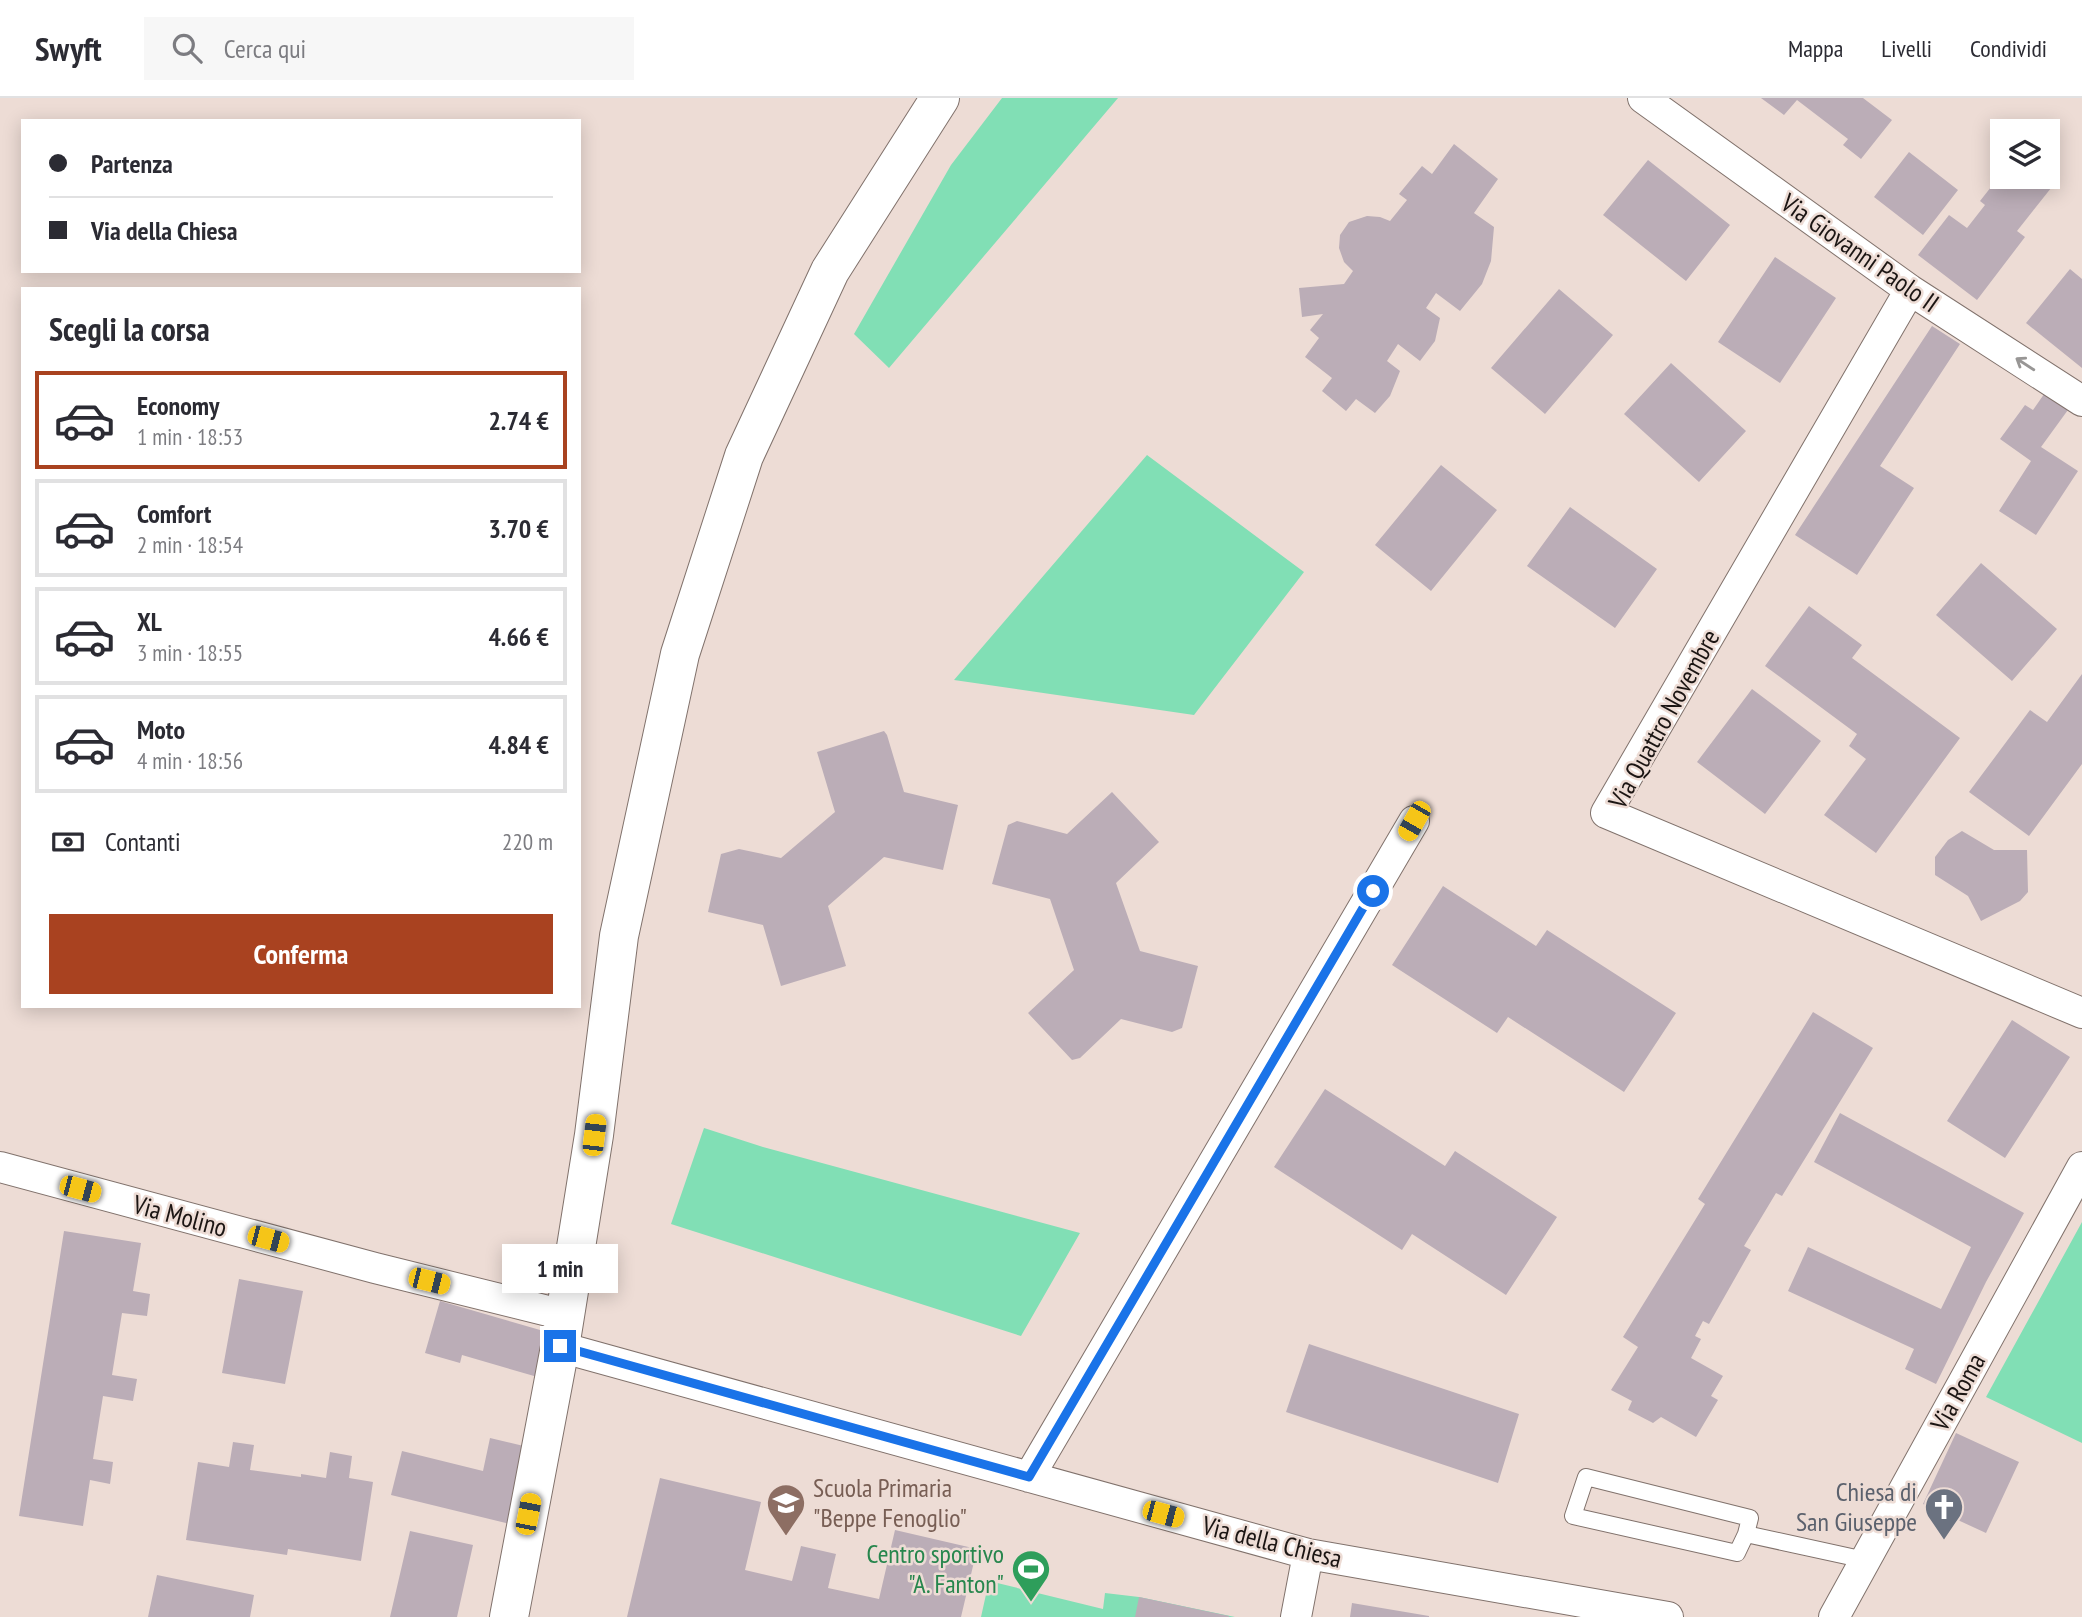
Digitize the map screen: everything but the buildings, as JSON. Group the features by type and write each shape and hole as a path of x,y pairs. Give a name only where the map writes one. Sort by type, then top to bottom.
{"street":[{"path":"509,1617 562,1331 594,1135 619,936 680,654 744,456 818,296 830,271 940,98"},
{"name":"Via Giovanni Paolo II","path":"1643,98 1910,290 2082,401"},
{"name":"Via Quattro Novembre","path":"1910,290 1606,813 2082,1013"},
{"path":"1029,1477 1414,821"},
{"name":"Via Molino","path":"0,1167 374,1268 562,1331"},
{"name":"Via Roma","path":"1834,1617 2082,1167"},
{"name":"Via della Chiesa","path":"562,1331 1029,1477 1308,1555 1668,1617"},
{"path":"1296,1617 1308,1555"}],"lane":[{"path":"1586,1477 1750,1518 1746,1534 1737,1553 1573,1516 1586,1477"},
{"path":"1746,1534 1866,1560"}],"green space":[{"path":"1002,98 1118,98 889,368 854,334 951,165"},
{"path":"1147,455 1304,572 1194,715 954,680"},
{"path":"704,1128 763,1147 1080,1233 1021,1336 671,1224"},
{"path":"2082,1222 2082,1443 1986,1397"},
{"name":"Centro sportivo \"A. Fanton\"","path":"989,1581 1103,1609 1105,1593 1139,1597 1235,1617 981,1617"}],"place":[{"name":"Scuola Primaria \"Beppe Fenoglio\"","path":"786,1537"},
{"name":"Chiesa di San Giuseppe","path":"1944,1541"},
{"name":"Centro sportivo \"A. Fanton\"","path":"1031,1603"}],"route":[{"path":"560,1346 1029,1477 1373,891"}]}
